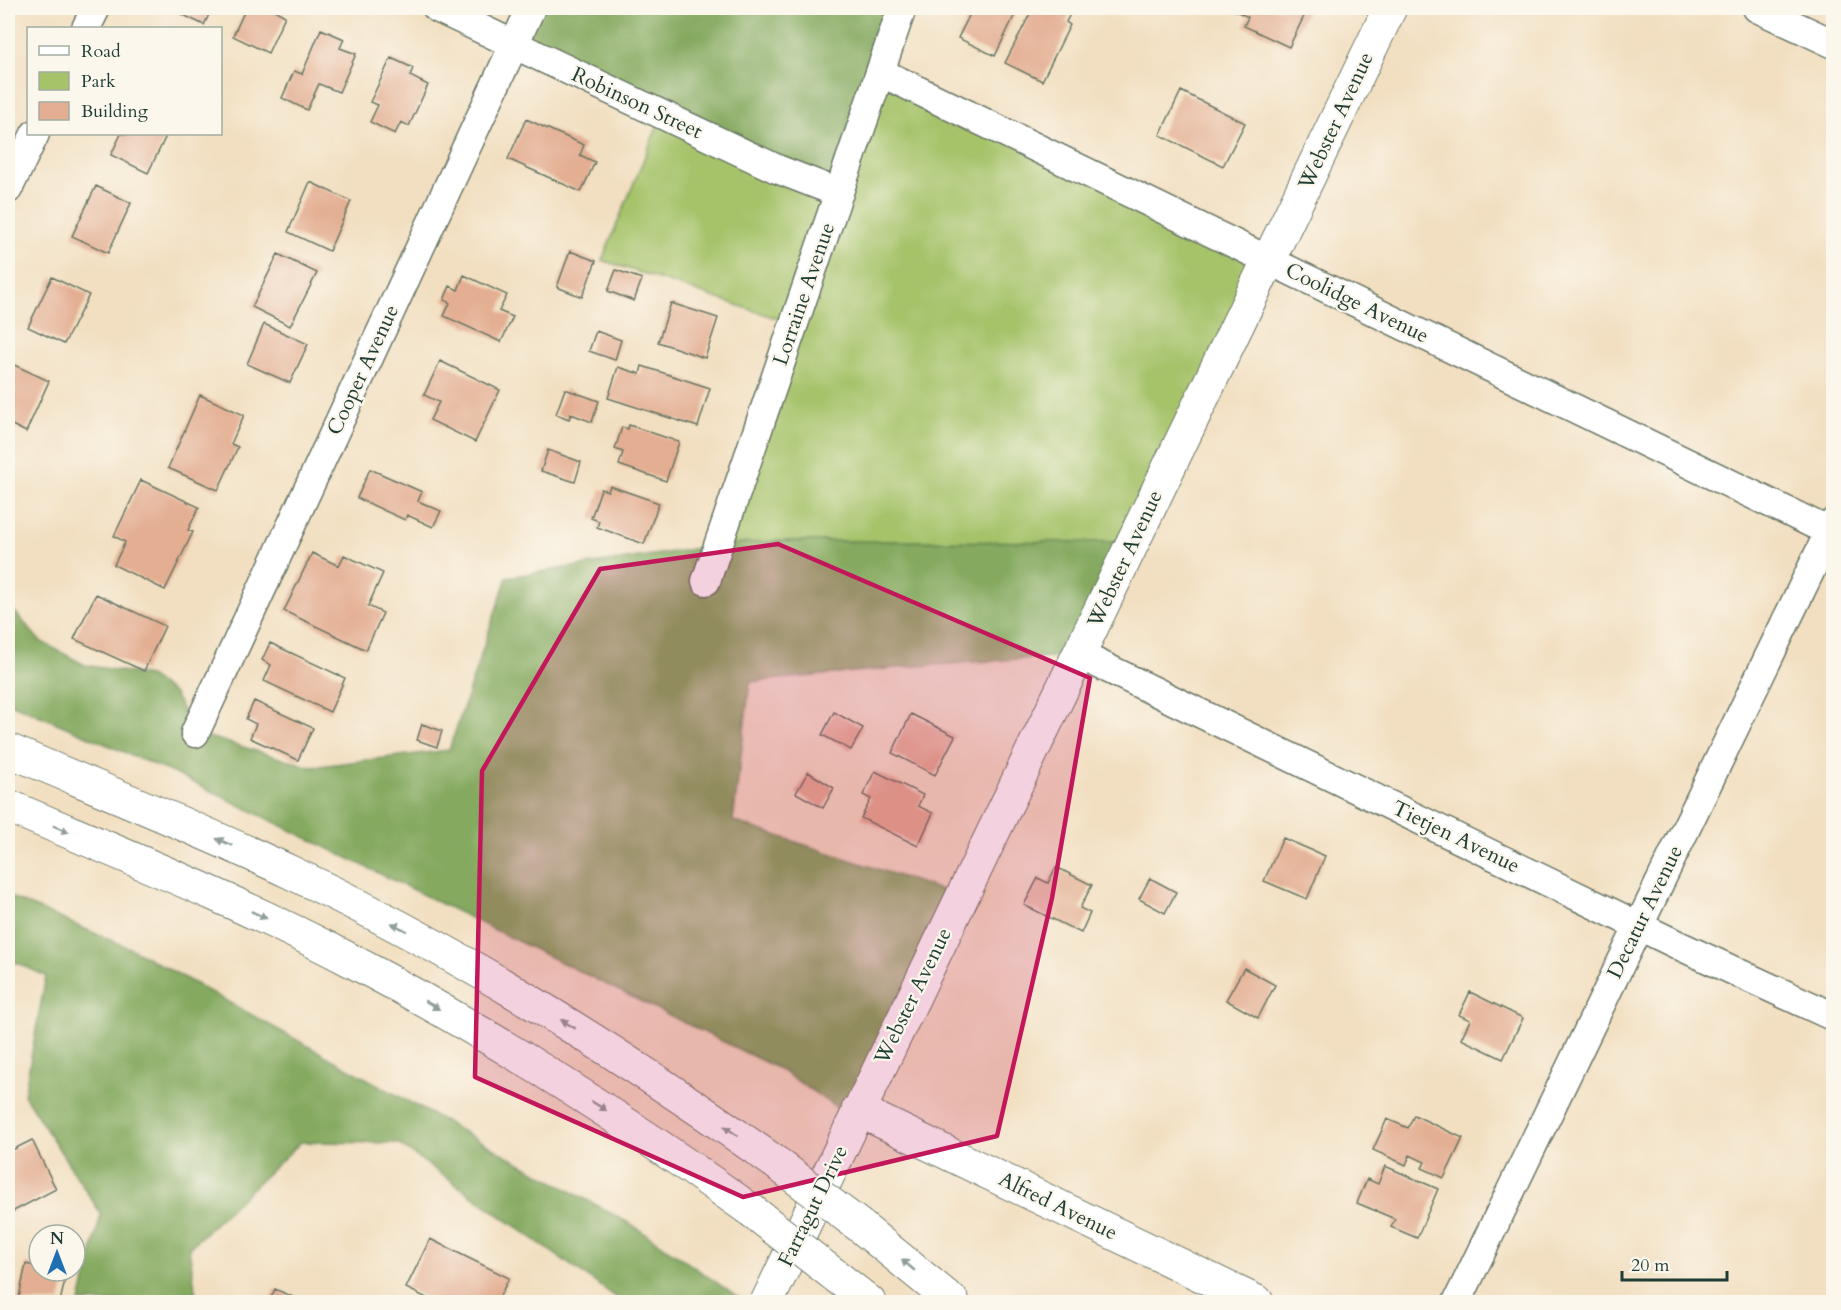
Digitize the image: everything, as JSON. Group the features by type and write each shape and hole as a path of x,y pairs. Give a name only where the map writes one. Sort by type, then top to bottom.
{"main road":[{"name":"Webster Avenue","path":"858,1110 1080,655 1390,8"},
{"path":"8,750 236,847 405,930 514,992 623,1058 779,1165 860,1226 953,1302"},
{"path":"8,806 212,893 391,982 613,1114 752,1211 869,1302"},
{"name":"Farragut Drive","path":"766,1302 858,1110"},
{"name":"Alfred Avenue","path":"858,1110 1257,1302"}],"street":[{"path":"86,27 96,8"},
{"name":"Robinson Street","path":"437,8 777,169 839,193"},
{"name":"Cooper Avenue","path":"195,733 531,8"},
{"name":"Lorraine Avenue","path":"706,581 902,8"},
{"path":"1757,8 1833,44"},
{"name":"Coolidge Avenue","path":"880,72 1832,529"},
{"path":"8,189 34,135"},
{"name":"Decatur Avenue","path":"1457,1302 1832,529"},
{"name":"Tietjen Avenue","path":"1080,655 1639,926 1833,1017"}],"highlighted area":[{"path":"778,544 1090,678 1052,898 997,1136 743,1197 475,1077 482,771 600,569"}],"green space":[{"path":"531,8 902,8 839,193 514,45"},
{"path":"880,72 1270,260 1133,542 778,541 719,545 794,324 602,260 662,115"},
{"path":"778,541 1133,542 1080,655 906,667 750,682 733,821 962,897 854,1119 779,1069 182,777 8,702 8,604 40,641 85,665 149,676 174,694 195,733 311,767 449,750 507,577 719,545"},
{"path":"8,896 134,950 634,1226 745,1302 623,1302 397,1143 301,1142 189,1248 197,1302 80,1302 85,1283 87,1283 87,1273 101,1214 24,1095 46,976 8,959"}],"building":[{"path":"169,8 212,8 204,25"},
{"path":"246,8 271,8 285,16 268,53 233,36"},
{"path":"973,8 1018,8 995,56 958,38"},
{"path":"1033,8 1058,8 1070,14 1066,22 1070,25 1042,81 1005,63"},
{"path":"1235,8 1308,8 1289,47 1244,26 1248,17 1234,10"},
{"path":"321,29 344,39 340,48 356,54 339,92 319,84 307,110 282,98 294,71 302,74"},
{"path":"391,58 413,68 410,76 428,85 409,126 401,122 395,134 370,122 378,105 370,102"},
{"path":"1181,91 1245,123 1223,166 1160,135"},
{"path":"526,119 584,145 580,155 595,162 581,192 508,159"},
{"path":"121,135 167,135 148,173 111,155"},
{"path":"310,182 351,201 329,251 288,232"},
{"path":"96,186 131,203 108,253 72,236"},
{"path":"570,251 596,261 582,297 557,287"},
{"path":"278,254 317,273 290,326 252,307"},
{"path":"616,270 642,279 634,301 608,291"},
{"path":"464,275 507,295 499,311 513,317 501,342 444,316 450,303 444,300 450,286 458,290"},
{"path":"52,277 89,295 64,344 28,327"},
{"path":"671,303 718,318 705,358 658,342"},
{"path":"264,324 308,344 290,383 247,364"},
{"path":"596,331 621,340 615,360 589,351"},
{"path":"440,361 500,390 475,442 430,420 439,402 424,395"},
{"path":"10,363 49,381 26,432 8,423 8,368"},
{"path":"642,366 710,388 698,427 608,398 618,367 640,374"},
{"path":"565,389 599,401 592,422 571,414 569,419 556,414"},
{"path":"200,395 244,415 231,444 238,447 218,490 168,468"},
{"path":"629,425 679,442 666,481 619,465 623,452 615,449 622,427 628,429"},
{"path":"548,450 581,462 575,482 541,471"},
{"path":"370,469 422,492 418,501 441,511 433,527 407,515 405,520 357,498"},
{"path":"141,480 199,507 188,530 193,532 165,590 114,565 125,542 114,536"},
{"path":"610,486 659,503 644,544 597,527 599,521 591,518 601,489 608,491"},
{"path":"312,553 339,566 344,555 383,573 368,606 383,613 366,650 284,611"},
{"path":"96,594 165,626 144,671 74,639"},
{"path":"270,643 345,678 330,712 264,681 271,665 262,660"},
{"path":"254,701 313,728 298,760 250,738 256,724 246,719"},
{"path":"834,712 863,728 851,750 822,735"},
{"path":"911,714 955,736 935,775 892,753"},
{"path":"422,724 442,731 437,747 417,740"},
{"path":"875,771 923,795 918,806 933,813 918,846 861,818 871,799 863,795"},
{"path":"808,772 834,788 823,808 796,793"},
{"path":"1283,838 1325,856 1307,899 1264,881"},
{"path":"1056,867 1092,885 1080,908 1090,913 1081,933 1024,905 1038,878 1048,883"},
{"path":"1150,878 1176,892 1165,913 1139,899"},
{"path":"1244,968 1275,985 1258,1018 1226,1000"},
{"path":"1470,992 1523,1018 1503,1059 1461,1039 1470,1020 1459,1015"},
{"path":"1414,1115 1463,1138 1444,1178 1422,1168 1425,1162 1410,1155 1406,1165 1373,1150 1387,1119 1408,1128"},
{"path":"32,1140 56,1189 8,1214 8,1152"},
{"path":"1385,1166 1438,1189 1417,1238 1391,1227 1395,1219 1357,1203 1367,1179 1378,1184"},
{"path":"430,1239 509,1278 497,1302 435,1302 406,1288"},
{"path":"26,1264 27,1283 64,1283 60,1302 18,1302"},
{"path":"275,1289 304,1302 269,1302"}]}
